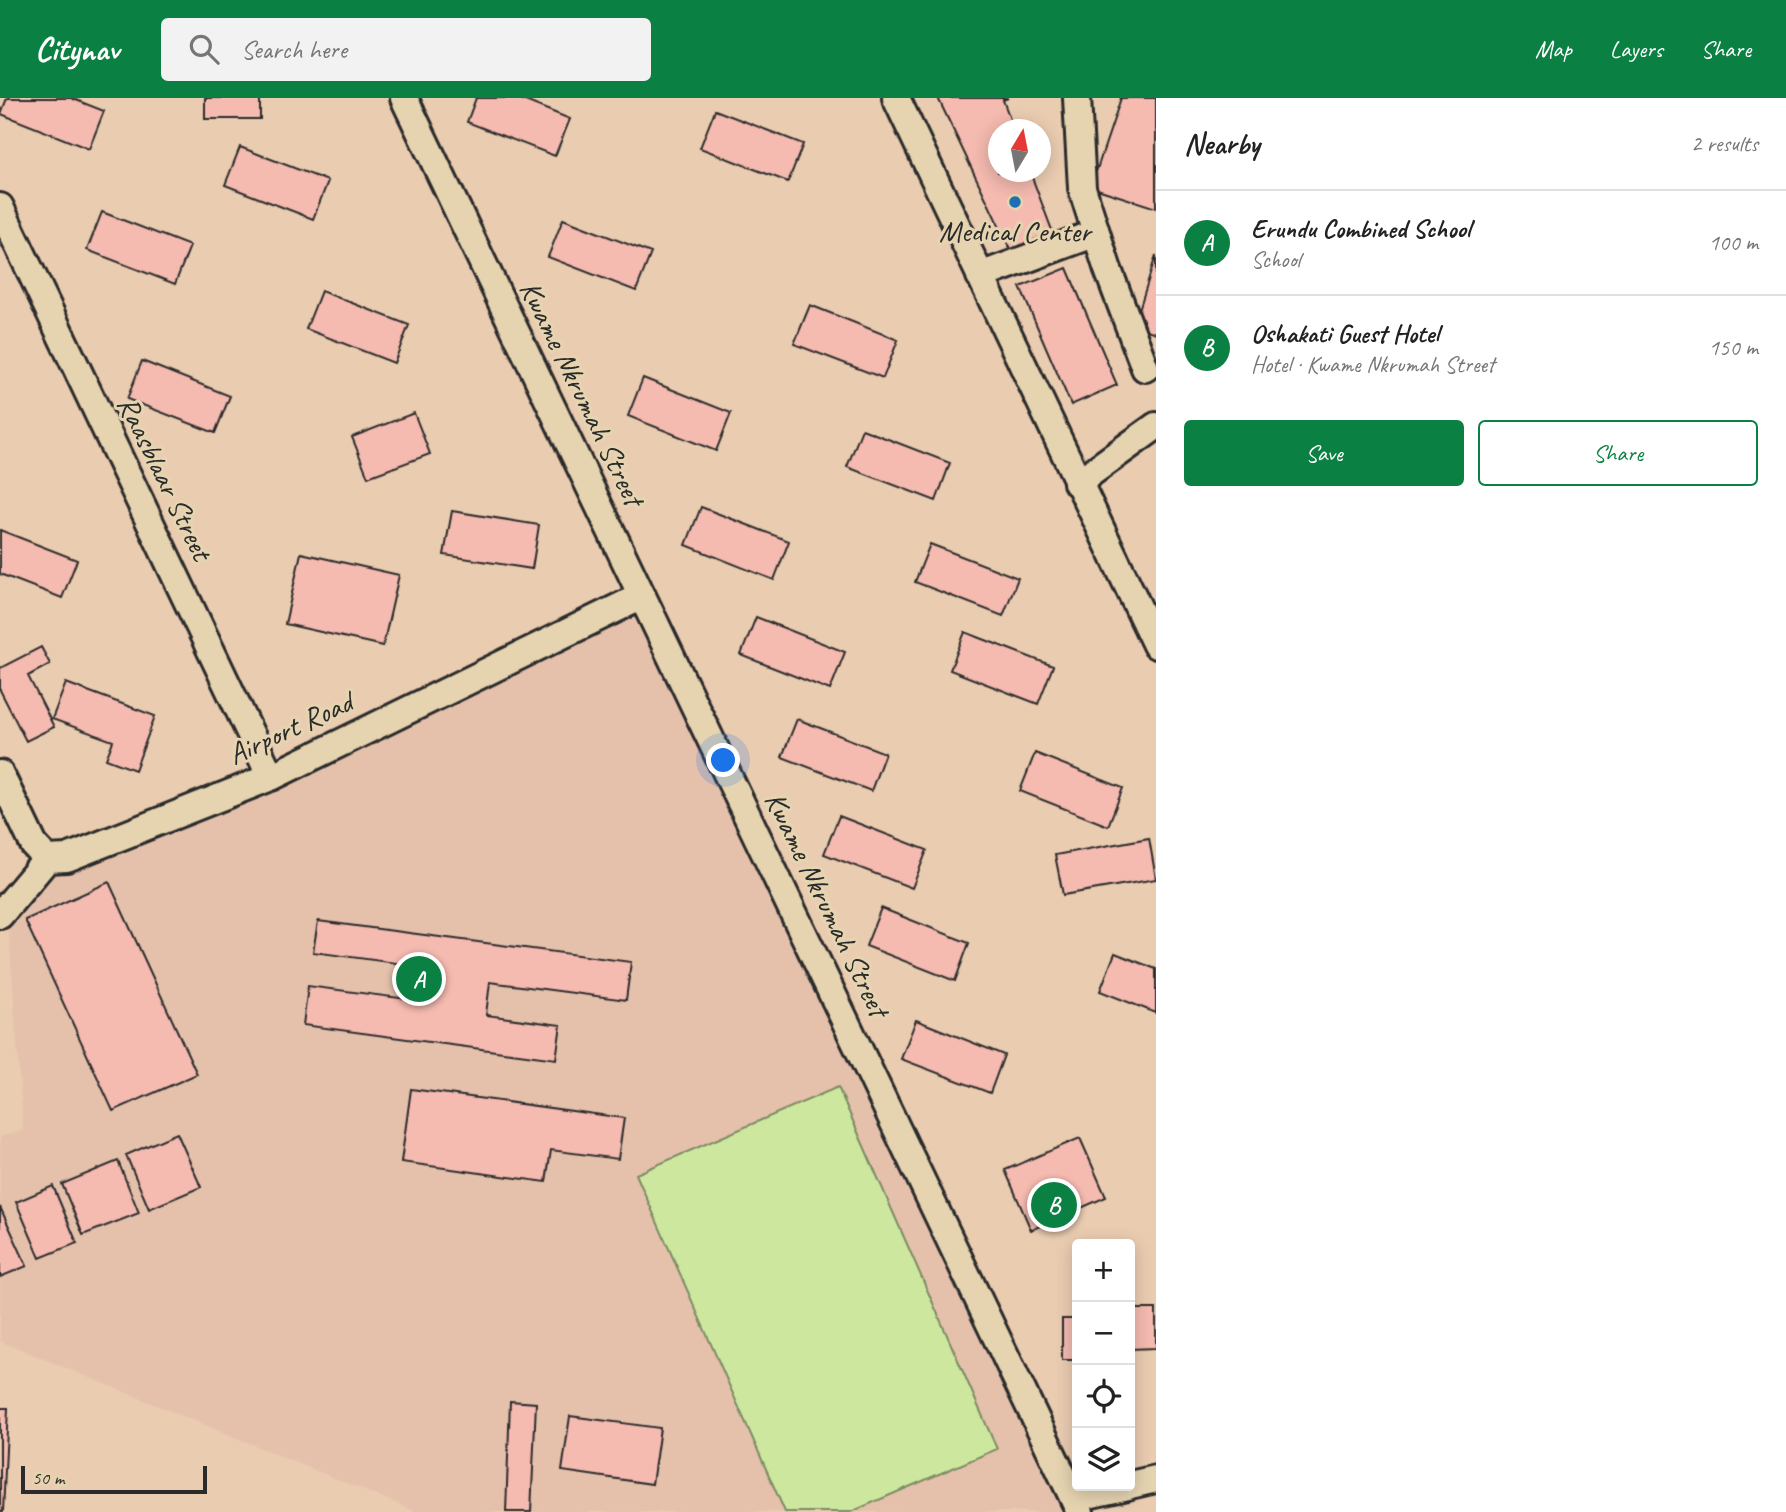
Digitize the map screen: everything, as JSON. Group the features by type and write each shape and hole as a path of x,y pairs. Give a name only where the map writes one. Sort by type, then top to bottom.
{"street":[{"name":"Kwame Nkrumah Street","path":"404,98 1077,1505"},
{"path":"896,98 1076,482 1156,645"},
{"path":"1077,98 1082,188 1145,368"},
{"name":"Raasblaar Street","path":"0,207 271,777"},
{"path":"980,276 1096,233"},
{"path":"1076,482 1156,426"},
{"name":"Airport Road","path":"47,859 67,858 271,777 642,596"},
{"path":"0,774 34,845 47,859 0,915"},
{"path":"1135,1484 1156,1479"},
{"path":"1077,1505 1115,1491"}],"shaded area":[{"path":"642,596 1080,1512 417,1512 0,1341 0,1137 23,1130 7,904 67,858"}],"green space":[{"path":"838,1087 997,1449 851,1512 785,1512 636,1174"}],"building":[{"path":"7,98 71,98 104,111 89,149 1,114"},
{"path":"205,98 260,98 260,119 205,119"},
{"path":"476,98 518,98 570,119 555,156 467,122"},
{"name":"Medical Center","path":"938,98 1008,98 1003,100 1010,119 988,119 988,182 1034,182 1053,233 1011,251"},
{"path":"1121,98 1156,98 1156,208 1091,187"},
{"path":"715,110 803,144 788,182 700,148"},
{"path":"240,147 328,181 313,219 225,185"},
{"path":"102,212 190,246 175,284 87,250"},
{"path":"563,219 651,253 636,291 548,257"},
{"path":"1156,255 1156,333 1134,326"},
{"path":"1067,268 1117,385 1071,405 1020,287"},
{"path":"321,291 409,325 394,363 306,329"},
{"path":"810,305 898,340 883,378 794,344"},
{"path":"142,361 230,396 215,433 127,399"},
{"path":"643,378 731,413 716,451 628,416"},
{"path":"414,413 430,454 368,477 352,437"},
{"path":"862,429 950,463 936,501 847,467"},
{"path":"701,507 789,541 774,580 686,545"},
{"path":"452,511 539,525 532,569 444,555"},
{"path":"0,530 77,560 62,598 0,574"},
{"path":"930,544 1018,578 1003,616 915,582"},
{"path":"301,553 399,575 383,646 285,624"},
{"path":"756,617 845,652 830,690 741,655"},
{"path":"965,632 1053,666 1038,704 950,670"},
{"path":"41,647 50,664 28,676 54,727 26,741 0,690 0,668"},
{"path":"66,683 155,716 135,770 106,759 113,741 52,719"},
{"path":"797,719 885,753 871,791 782,757"},
{"path":"1035,753 1123,788 1108,826 1020,791"},
{"path":"839,816 927,850 912,888 824,854"},
{"path":"1149,838 1156,879 1063,895 1055,855"},
{"path":"109,882 197,1074 113,1111 25,920"},
{"path":"881,908 969,943 955,981 866,946"},
{"path":"318,921 631,962 626,1000 490,982 486,1015 561,1025 556,1059 303,1025 308,986 430,1002 434,968 313,952"},
{"path":"1115,953 1156,969 1156,1013 1100,991"},
{"path":"916,1020 1004,1055 990,1093 901,1059"},
{"path":"411,1089 624,1118 618,1159 551,1150 546,1182 401,1162"},
{"path":"177,1133 201,1187 149,1209 126,1155"},
{"path":"1080,1138 1106,1197 1031,1230 1005,1170"},
{"path":"118,1161 139,1213 83,1235 62,1184"},
{"path":"53,1186 77,1243 40,1258 16,1202"},
{"path":"0,1207 27,1266 0,1277"},
{"path":"1135,1309 1156,1309 1156,1348 1135,1349"},
{"path":"1062,1319 1072,1319 1072,1360 1062,1360"},
{"path":"510,1401 536,1403 531,1512 506,1512"},
{"path":"0,1408 8,1408 3,1512 0,1512"},
{"path":"570,1416 660,1428 652,1484 562,1471"}],"place":[{"name":"Medical Center","path":"1015,202"},
{"name":"Erundu Combined School","path":"419,979"},
{"name":"Oshakati Guest Hotel","path":"1054,1205"}]}
